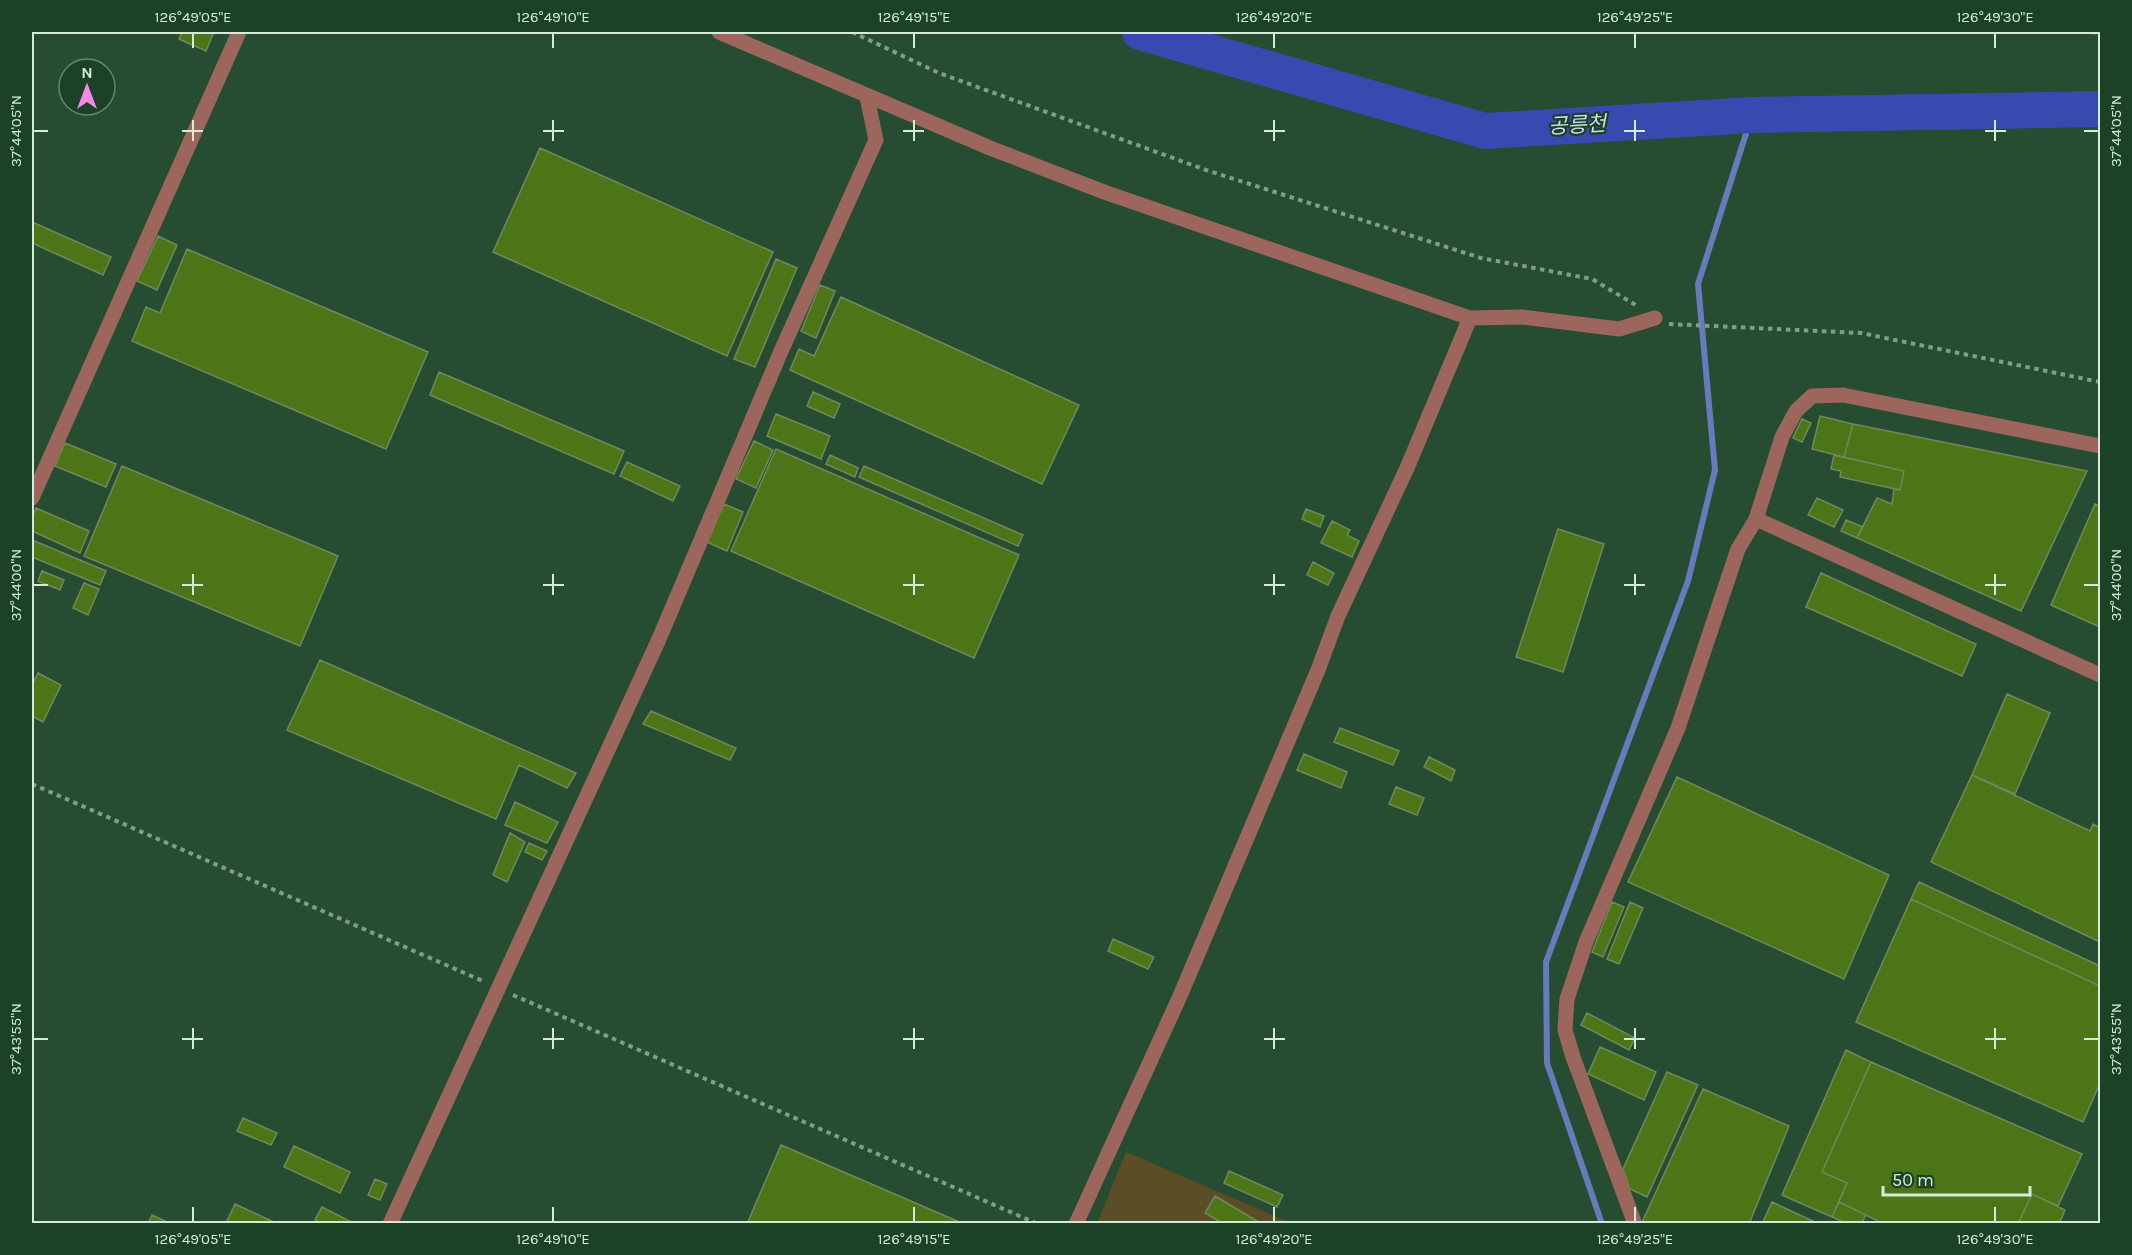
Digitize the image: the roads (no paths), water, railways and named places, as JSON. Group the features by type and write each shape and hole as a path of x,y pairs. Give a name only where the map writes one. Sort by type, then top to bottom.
{"street":[{"path":"32,498 238,32"},
{"path":"719,32 867,97 1104,192 1470,318 1522,317 1619,329 1655,318"},
{"path":"390,1224 414,1168 441,1119 498,988 659,639 782,349 876,140 867,97"},
{"path":"1076,1224 1180,996 1318,670 1338,616 1407,468 1470,318"},
{"path":"1635,1224 1573,1057 1565,1030 1566,999 1586,942 1678,728 1738,549 1756,519 1782,437 1796,411 1812,396 1843,394 2100,446"},
{"path":"1756,519 2100,675"}],"waterway":[{"name":"공릉천","path":"1140,32 1485,131 1752,115 2100,109"},
{"path":"1602,1224 1547,1063 1546,962 1688,581 1715,470 1698,284 1752,115"}]}
